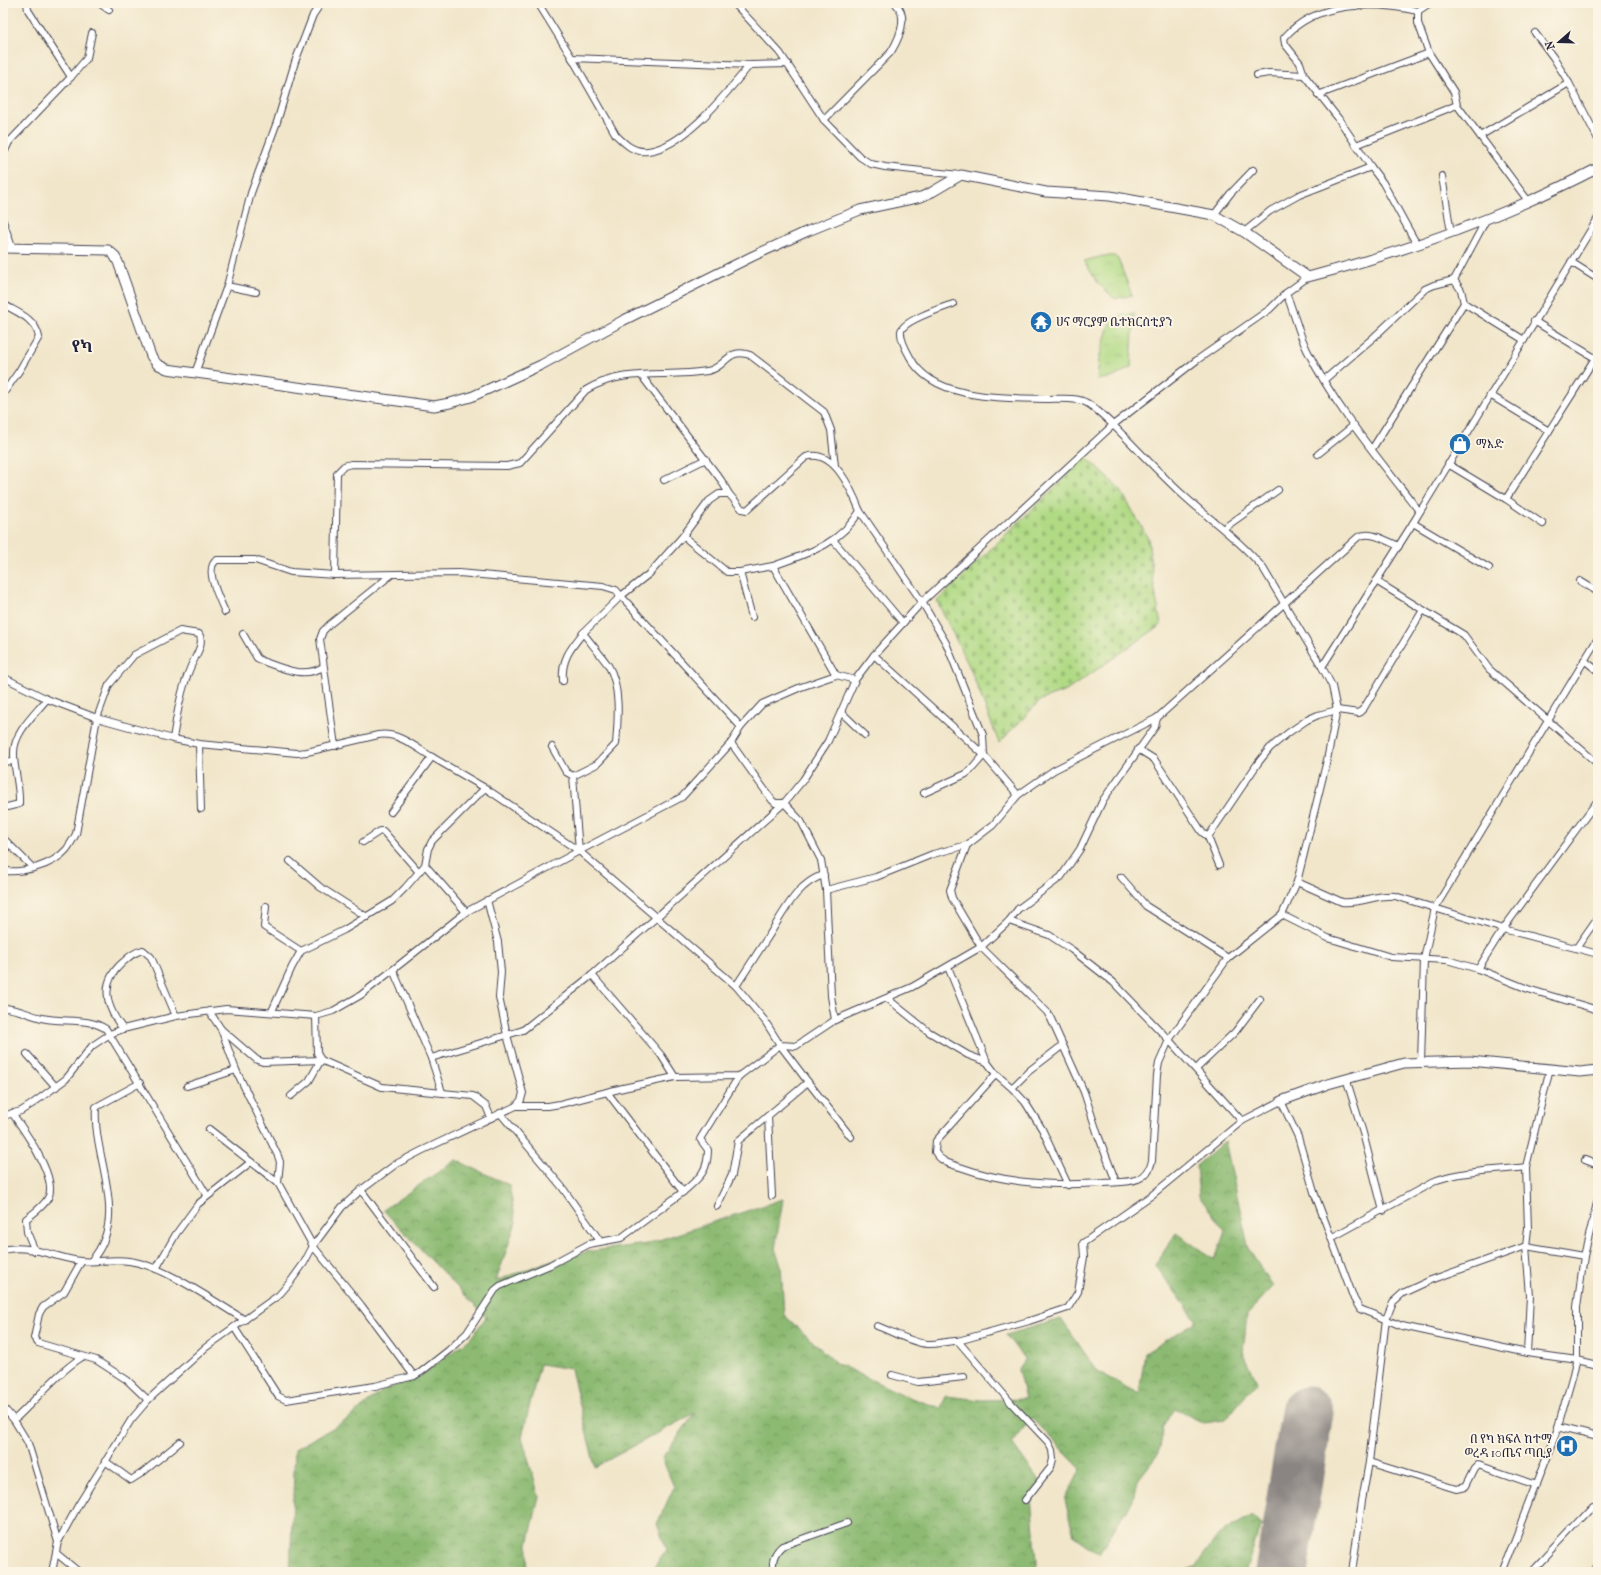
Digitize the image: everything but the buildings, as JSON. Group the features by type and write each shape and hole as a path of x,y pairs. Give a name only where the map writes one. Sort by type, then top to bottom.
{"street":[{"path":"27,3 28,10 71,77"},
{"path":"99,3 109,10"},
{"path":"196,373 227,286 251,193 277,122 294,62 313,15 321,3"},
{"path":"538,3 572,58 616,135 626,146 637,150 648,151 668,144 694,127 711,112 750,66"},
{"path":"735,3 788,64 824,120 860,157 871,164 885,167 961,175 1046,192 1110,196 1214,215 1244,232 1308,277"},
{"path":"824,120 891,52 896,44 903,23 903,14 895,3"},
{"path":"1416,244 1383,183 1338,118 1318,95 1304,75 1300,64 1285,44 1284,38 1300,22 1336,8 1379,6 1418,11 1430,3"},
{"path":"1418,11 1418,22 1430,53 1454,92 1457,105 1529,202"},
{"path":"3,155 9,142 71,77 87,58 92,33"},
{"path":"1535,33 1553,57 1569,83 1598,139"},
{"path":"1318,95 1430,53"},
{"path":"572,58 750,66 788,64"},
{"path":"1257,75 1270,73 1304,75"},
{"path":"1480,136 1569,83"},
{"path":"1356,146 1457,105"},
{"path":"3,137 9,142"},
{"path":"1244,232 1270,211 1299,195 1371,167"},
{"path":"431,1058 522,1030 592,975 784,803 816,760 828,741 855,680 874,655 922,602 1113,425 1197,360 1270,310 1286,293 1308,277 1416,244 1486,220 1529,202 1598,168"},
{"path":"1214,215 1230,194 1253,170"},
{"path":"3,221 7,247 108,250 114,255 118,262 151,356 157,364 167,369 434,406 471,397 541,365 622,321 753,256 860,210 920,197 932,192 961,175"},
{"path":"1442,176 1451,232"},
{"path":"1322,667 1399,546 1524,340 1534,321 1598,218"},
{"path":"1324,380 1425,290 1434,285 1454,280 1486,220"},
{"path":"1571,262 1598,279"},
{"path":"1372,449 1464,303 1461,290 1454,280"},
{"path":"227,286 256,292"},
{"path":"1286,293 1291,304 1295,321 1307,350 1324,380 1354,425 1419,511"},
{"path":"1464,303 1524,340"},
{"path":"3,304 31,320 36,326 39,337 19,371 3,394"},
{"path":"953,304 910,321 903,327 901,333 904,346 914,365 934,382 959,392 980,395 1065,399 1085,402 1113,425 1183,495 1224,528 1263,568 1332,686 1337,710 1327,760 1297,882 1282,915 1228,958 1169,1040 1159,1063 1151,1169 1136,1180 1068,1185 997,1178 978,1174 942,1160 937,1155 935,1149 936,1141 996,1074"},
{"path":"1506,498 1596,359 1534,321"},
{"path":"335,575 338,473 344,466 351,464 507,466 520,463 586,390 600,382 614,377 641,375 686,375 710,371 734,354 740,352 750,355 824,412 831,430 835,466"},
{"path":"641,375 706,459 729,494 742,509 747,510 806,457 817,456 835,466 851,489 860,512 922,602 946,643 983,735 984,754 971,770 966,774 924,793"},
{"path":"1490,395 1549,431"},
{"path":"1318,454 1354,425"},
{"path":"664,480 706,459"},
{"path":"1448,464 1506,498 1543,524"},
{"path":"1224,528 1278,490"},
{"path":"563,682 562,670 564,658 583,633 621,596 650,573 683,536 709,501 719,494 729,494"},
{"path":"683,536 727,572 740,572 773,566 834,541 848,528 860,512"},
{"path":"1413,523 1489,568"},
{"path":"826,890 876,877 933,854 967,846 993,825 1018,795 1054,770 1157,718 1358,537 1363,534 1371,534 1399,546"},
{"path":"834,541 903,623"},
{"path":"225,612 214,587 211,567 217,560 255,560 291,572 335,575 459,573 603,586 616,590 741,727"},
{"path":"773,566 836,675"},
{"path":"740,572 752,617"},
{"path":"335,746 320,639 323,631 391,575"},
{"path":"1376,581 1464,635 1482,661 1548,722 1598,764"},
{"path":"1580,582 1598,592"},
{"path":"1208,837 1258,763 1270,748 1307,720 1337,710 1352,713 1358,712 1364,708 1423,610"},
{"path":"3,871 18,871 33,868 59,856 67,850 76,834 97,718 109,685 134,655 180,631 199,634 201,642 186,679 179,704 173,738"},
{"path":"573,776 597,764 608,754 616,744 617,736 617,710 612,673 608,665 583,633"},
{"path":"243,634 257,658 262,661 300,673 316,671 323,666"},
{"path":"1421,1063 1424,959 1435,908 1598,638"},
{"path":"874,655 984,754 1018,795"},
{"path":"1584,660 1598,671"},
{"path":"3,1116 21,1111 56,1087 71,1073 92,1046 110,1034 123,1029 176,1016 226,1009 272,1011 316,1016 346,1004 393,970 466,912 682,797 731,743 741,727 762,704 801,687 836,675 855,680"},
{"path":"3,678 47,699 97,718 199,744 297,753 388,734 397,736 484,788 579,851 655,918 736,986 765,1021 780,1045 851,1137"},
{"path":"3,808 19,804 14,752 20,734 47,699"},
{"path":"841,712 865,735"},
{"path":"234,1327 278,1396 286,1400 375,1386 414,1376 449,1350 467,1333 500,1286 550,1265 589,1244 621,1238 684,1192 702,1176 708,1150 700,1139 739,1076 780,1045 796,1046 835,1020 888,999 948,967 981,947 1009,921 1018,909 1062,877 1070,865 1103,800 1155,727 1157,718"},
{"path":"731,743 772,800 775,803 784,803 801,821 821,860 826,890 831,996 835,1020"},
{"path":"199,744 201,809"},
{"path":"552,747 566,772 573,776"},
{"path":"1138,750 1154,760 1202,832 1208,837 1219,865"},
{"path":"391,812 432,757"},
{"path":"3,762 14,761"},
{"path":"573,776 579,851"},
{"path":"272,1011 301,951 367,917 392,901 425,865 428,849 432,841 484,788"},
{"path":"1478,969 1503,929 1598,800"},
{"path":"363,842 380,831 383,831 419,872"},
{"path":"3,838 33,868"},
{"path":"967,846 950,890 952,898 981,947 1047,1012 1084,1092 1098,1135 1116,1182"},
{"path":"290,861 320,887 367,917"},
{"path":"425,865 466,912"},
{"path":"736,986 784,911 797,894 811,881 824,875"},
{"path":"1121,877 1146,906 1228,958"},
{"path":"1297,882 1342,902 1349,903 1388,895 1503,929 1577,947 1598,954"},
{"path":"487,900 498,942 501,972 500,997 507,1035 523,1093 521,1100 516,1106"},
{"path":"266,906 264,926 301,951"},
{"path":"1282,915 1328,938 1391,957 1447,960 1478,969 1528,989 1598,1010"},
{"path":"1577,947 1598,917"},
{"path":"1009,921 1049,935 1113,982 1169,1040 1242,1121"},
{"path":"123,1029 115,1018 106,993 108,983 114,970 137,951 143,950 151,957 176,1016"},
{"path":"948,967 987,1062 996,1074 1025,1102 1042,1129 1068,1185"},
{"path":"393,970 431,1058 442,1092"},
{"path":"592,975 662,1055 675,1077"},
{"path":"888,999 929,1032 968,1056 987,1062"},
{"path":"1196,1070 1235,1032 1260,999"},
{"path":"3,1008 10,1008 44,1019 96,1024 106,1029 207,1195"},
{"path":"209,1011 221,1029 236,1070 278,1156 280,1162 278,1183"},
{"path":"316,1016 317,1053 321,1060"},
{"path":"221,1029 257,1060 263,1062 321,1060 382,1087 473,1096 486,1106 491,1118"},
{"path":"1012,1088 1029,1071 1063,1045"},
{"path":"27,1054 56,1087"},
{"path":"291,1096 309,1081 315,1073 321,1060"},
{"path":"877,1326 926,1344 958,1341 1029,1322 1068,1308 1078,1292 1084,1257 1083,1243 1152,1195 1242,1121 1281,1101 1346,1078 1404,1063 1470,1061 1580,1072 1598,1070"},
{"path":"1527,1353 1530,1296 1526,1246 1528,1229 1526,1167 1550,1068"},
{"path":"187,1086 236,1070"},
{"path":"52,1572 58,1542 105,1461 131,1420 148,1400 205,1348 266,1306 292,1282 313,1246 342,1207 361,1190 396,1164 516,1106 554,1105 675,1077 739,1076"},
{"path":"1346,1078 1366,1140 1383,1211"},
{"path":"717,1206 732,1175 738,1141 808,1082"},
{"path":"91,1261 104,1242 107,1230 109,1197 106,1174 98,1138 96,1107 140,1083"},
{"path":"607,1092 684,1192"},
{"path":"1281,1101 1298,1137 1314,1192 1354,1299 1360,1309 1402,1326 1527,1353 1577,1360 1598,1365"},
{"path":"12,1113 36,1149 49,1187 49,1197 42,1206 26,1219 27,1232 35,1251"},
{"path":"500,1113 562,1188 600,1241"},
{"path":"768,1116 772,1196"},
{"path":"209,1129 278,1183 313,1246 361,1305 414,1376"},
{"path":"1585,1160 1598,1165"},
{"path":"156,1269 198,1204 207,1195 251,1162"},
{"path":"1331,1238 1447,1176 1469,1172 1526,1167"},
{"path":"361,1190 434,1287"},
{"path":"1502,1572 1558,1427 1577,1360 1577,1306 1584,1256 1598,1199"},
{"path":"1352,1572 1369,1462 1386,1319 1393,1302 1403,1293 1432,1280 1526,1246 1584,1256"},
{"path":"3,1250 18,1247 81,1262 128,1260 141,1263 156,1269 245,1320"},
{"path":"81,1262 64,1292 43,1307 39,1314 34,1338 38,1343 96,1360 106,1368 118,1374 148,1400"},
{"path":"958,1341 1012,1404 1048,1442 1052,1450 1053,1459 1051,1467 1025,1500"},
{"path":"14,1420 40,1396 57,1375 82,1357"},
{"path":"892,1375 918,1382 964,1378"},
{"path":"3,1407 14,1420 28,1443 58,1542"},
{"path":"1558,1427 1598,1437"},
{"path":"105,1461 128,1479 134,1479 180,1442"},
{"path":"1369,1462 1456,1489 1465,1487 1474,1468 1478,1465 1536,1485"},
{"path":"1531,1572 1596,1508 1598,1500"},
{"path":"774,1572 773,1558 775,1552 782,1546 846,1523"},
{"path":"56,1552 79,1572"},
{"path":"1592,1572 1598,1566"}],"green space":[{"path":"1103,256 1115,256 1118,259 1132,295 1115,299 1098,283 1084,261"},
{"path":"1134,313 1131,367 1114,377 1097,380 1099,359 1111,318"},
{"path":"1086,457 1120,489 1148,538 1153,580 1161,625 1066,691 1041,700 999,743 970,668 937,601"},
{"path":"1225,1141 1249,1250 1273,1287 1247,1314 1243,1352 1257,1382 1225,1420 1204,1423 1175,1409 1164,1424 1159,1453 1137,1481 1133,1498 1099,1554 1074,1536 1065,1500 1081,1469 1031,1418 1012,1443 1043,1486 1031,1499 1038,1572 650,1572 667,1550 657,1524 674,1487 662,1458 695,1413 595,1467 571,1369 540,1364 522,1437 539,1497 528,1544 527,1572 290,1572 295,1449 347,1420 382,1391 420,1376 470,1339 486,1317 383,1210 456,1160 509,1185 516,1222 496,1281 552,1260 591,1251 647,1244 783,1199 775,1249 781,1265 784,1315 836,1363 908,1397 941,1408 946,1396 981,1400 1025,1399 1018,1370 1025,1360 1006,1335 1061,1319 1098,1372 1139,1394 1145,1353 1197,1321 1155,1265 1176,1233 1215,1260 1225,1231 1199,1196 1196,1166"},
{"path":"1251,1516 1261,1525 1245,1572 1180,1572 1195,1567 1219,1534"}],"runway":[{"path":"1281,1572 1307,1413"}],"place":[{"name":"ሀና ማርያም ቤተክርስቲያን","path":"1041,322"},
{"name":"ማእድ","path":"1460,444"},
{"name":"በ የካ ክፍለ ከተማ ወረዳ 10ጤና ጣቢያ","path":"1567,1446"}],"district":[{"name":"የካ","path":"82,346"}]}
